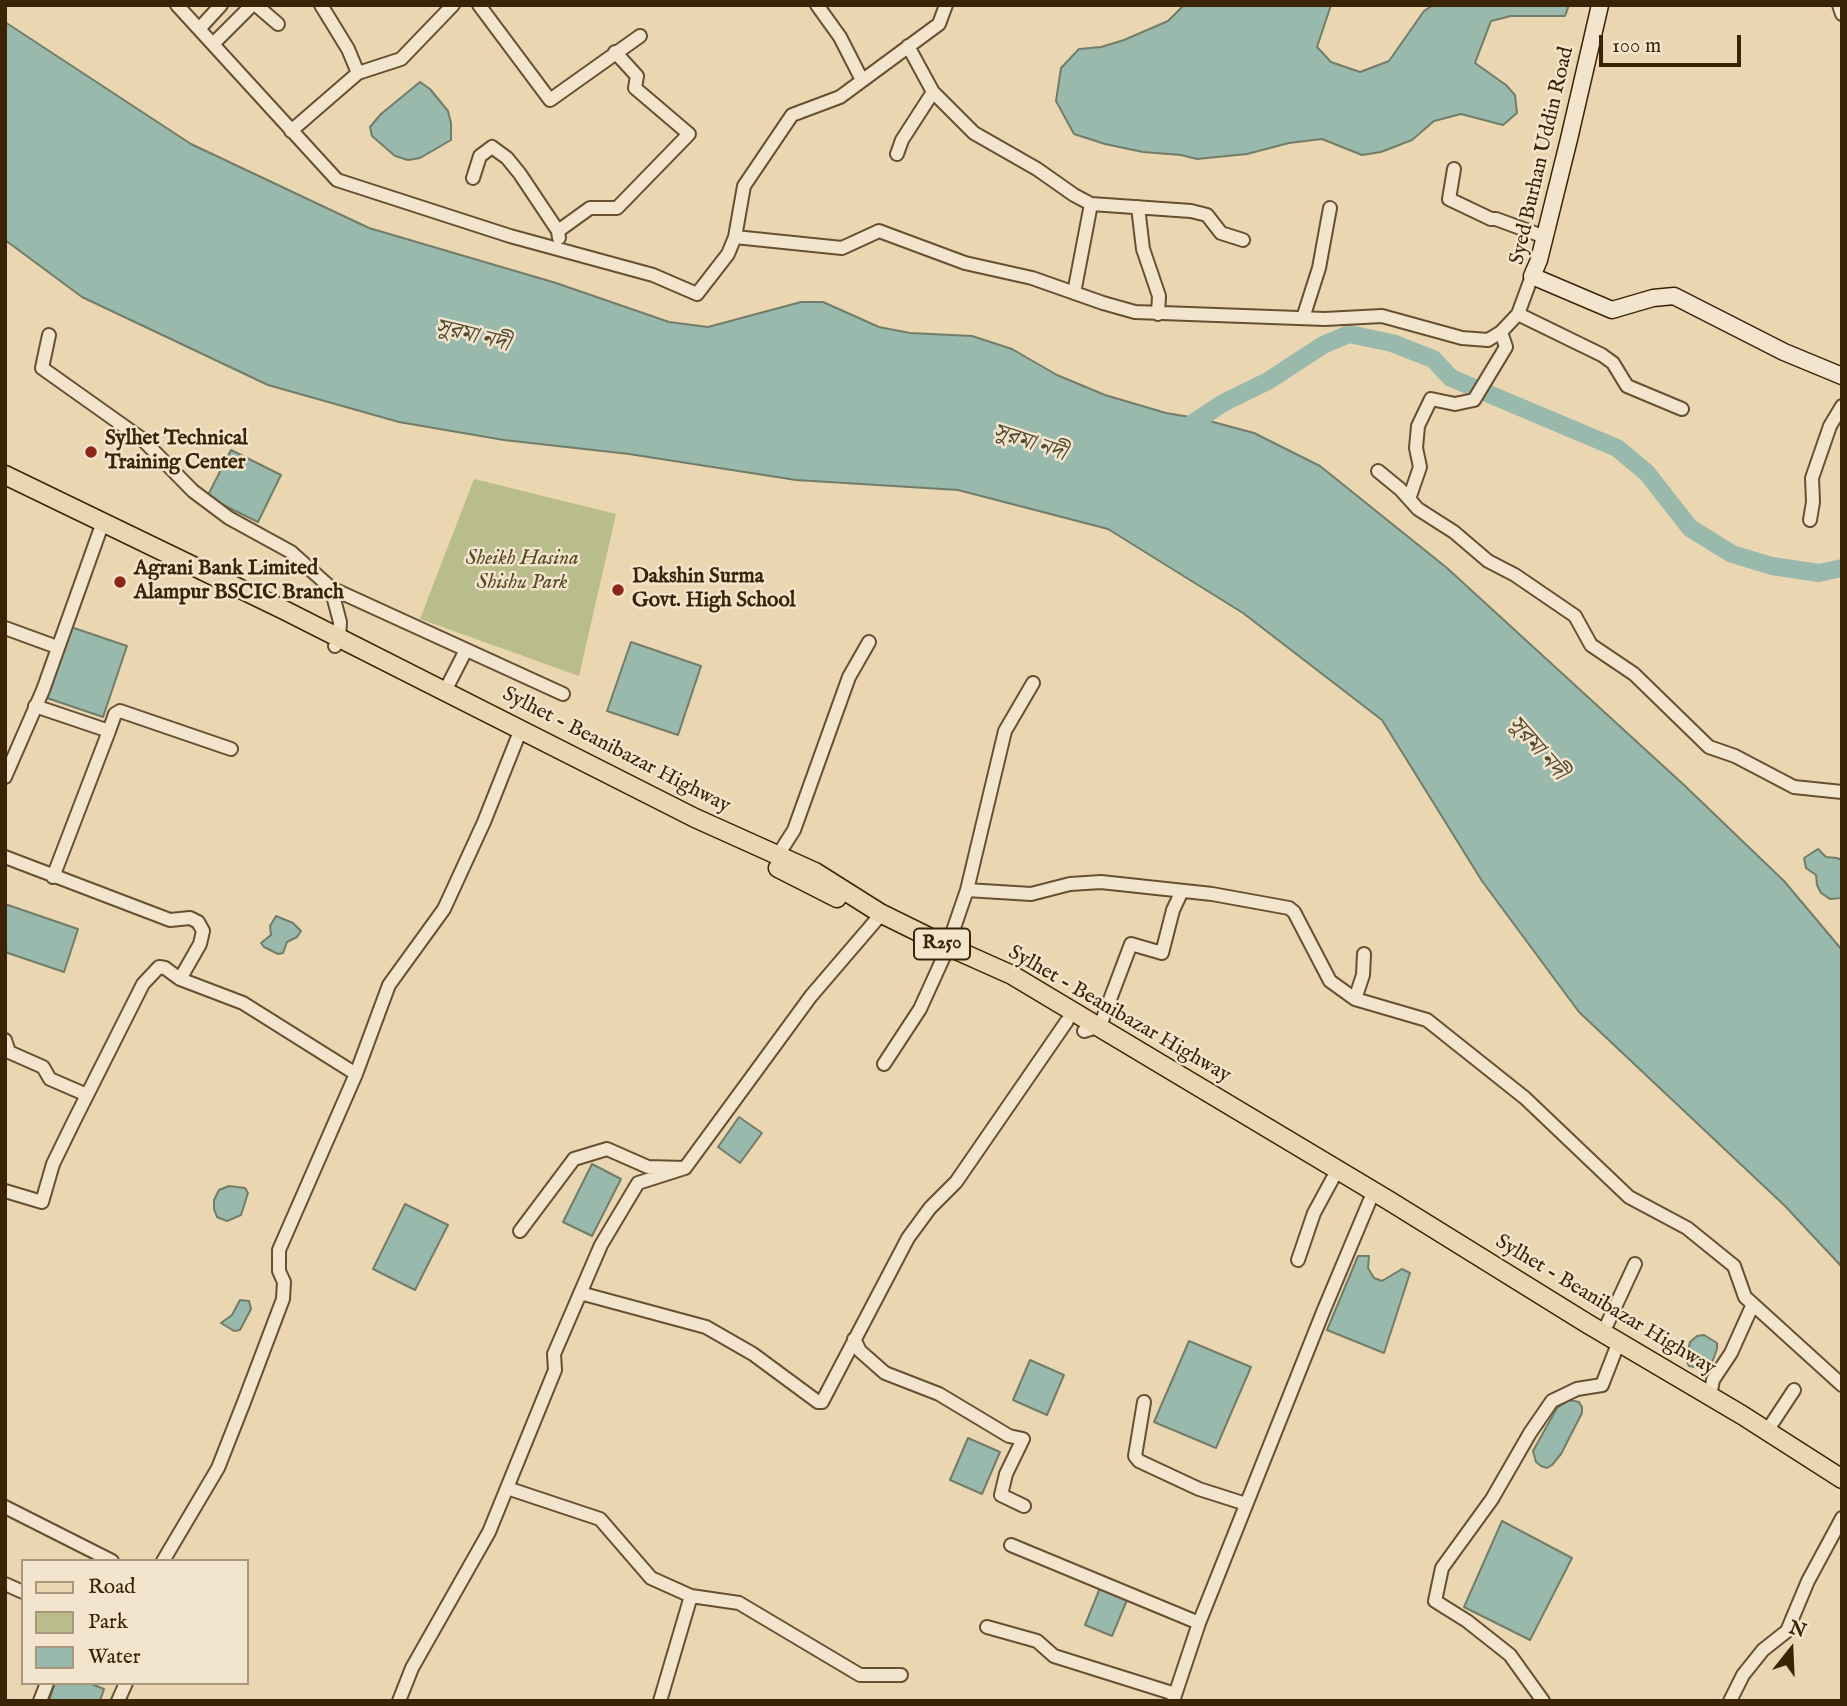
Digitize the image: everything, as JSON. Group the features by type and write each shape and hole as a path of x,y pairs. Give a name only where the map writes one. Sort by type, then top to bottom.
{"main road":[{"name":"Sylhet - Beanibazar Highway","path":"5,475 29,491 240,594 517,739 877,919 946,950 1012,975 1333,1178 1842,1489"},
{"name":"Sylhet - Beanibazar Highway","path":"5,486 29,491"},
{"name":"Sylhet - Beanibazar Highway","path":"337,643 445,691 695,818 815,872 880,913 1067,1020 1092,1028 1142,1054 1388,1200 1842,1479"}],"street":[{"path":"177,5 337,180 510,236 653,275 697,294 728,254 735,237 744,186 792,115 840,97 939,24 946,5"},
{"path":"199,29 221,5"},
{"path":"213,44 254,5 278,24"},
{"path":"321,5 348,48 358,73"},
{"path":"291,131 358,73 401,59 453,5"},
{"path":"479,5 550,100 640,36"},
{"path":"817,5 840,37 862,80"},
{"name":"Syed Burhan Uddin Road","path":"1600,5 1545,237 1532,276 1612,310 1653,298 1674,296 1784,352 1842,376"},
{"path":"1839,5 1842,14"},
{"path":"908,46 933,92 974,133 1091,204 1191,211 1207,215 1221,233 1243,240"},
{"path":"558,231 590,208 617,208 689,134 635,88 637,76 615,52"},
{"path":"897,154 902,140 933,92"},
{"path":"473,178 480,156 492,147 507,158 558,231 561,249"},
{"path":"1454,169 1449,199 1491,219 1545,237"},
{"path":"1074,293 1091,204"},
{"path":"1138,207 1143,250 1159,296 1158,314"},
{"path":"1303,318 1319,268 1330,208"},
{"path":"735,237 842,248 878,231 965,263 1032,278 1135,312 1325,319 1382,316 1462,338 1488,340 1502,332 1518,314 1532,276"},
{"path":"1518,314 1602,355 1614,363 1627,386 1682,409"},
{"path":"1409,499 1420,467 1416,448 1418,426 1431,399 1455,404 1474,400 1506,347 1502,332"},
{"path":"49,335 42,368 142,439 192,491 229,518 291,552 331,588 563,694"},
{"path":"1811,520 1812,478 1830,426 1842,406"},
{"path":"1378,471 1418,509 1454,532 1488,561 1515,575 1575,616 1591,645 1634,674 1709,747 1794,787 1842,792"},
{"path":"5,777 10,750 35,706 102,526"},
{"path":"331,588 340,622 337,643"},
{"path":"5,628 57,647"},
{"path":"778,855 794,830 849,677 869,642"},
{"path":"445,691 466,650"},
{"path":"884,1064 920,1009 946,950 967,890 1004,731 1033,683"},
{"path":"35,706 109,731"},
{"path":"53,877 115,715 120,711 231,749"},
{"path":"164,1559 218,1468 244,1402 284,1299 284,1282 279,1271 279,1250 356,1074 388,985 444,909 484,822 517,739"},
{"path":"5,857 170,920 190,918 198,922 203,931 200,944 180,979"},
{"path":"967,890 1031,894 1070,884 1101,882 1182,891 1289,908 1294,912 1329,981 1356,999 1427,1020 1525,1098 1629,1197 1687,1228 1734,1266 1745,1297 1842,1385"},
{"path":"1092,1028 1131,944 1163,953 1173,910 1182,891"},
{"path":"399,1701 412,1668 489,1532 555,1370 554,1354 580,1293 601,1245 638,1184 685,1168 811,996 877,919"},
{"path":"1356,999 1363,975 1364,954"},
{"path":"5,1191 42,1202 53,1164 144,984 159,967 165,968 180,979 243,1003 356,1074"},
{"path":"580,1293 706,1327 753,1354 818,1402 826,1398 908,1238 930,1208 956,1182 1067,1020"},
{"path":"5,1040 9,1052 43,1067 50,1079 87,1096"},
{"path":"520,1231 574,1159 607,1149 648,1167 685,1168"},
{"path":"1298,1260 1314,1213 1333,1178"},
{"path":"988,1627 1037,1641 1054,1656 1174,1698 1199,1623 1370,1200"},
{"path":"1603,1333 1636,1264"},
{"path":"1710,1396 1713,1380 1731,1353 1753,1304"},
{"path":"854,1339 860,1351 886,1373 939,1394 1009,1436 1023,1439 1006,1474 1001,1494 1024,1506"},
{"path":"1543,1701 1510,1655 1467,1620 1435,1601 1442,1568 1492,1499 1552,1401 1577,1389 1602,1385 1616,1349"},
{"path":"1766,1431 1794,1390"},
{"path":"1144,1402 1135,1456 1139,1461 1199,1489 1246,1504"},
{"path":"507,1488 600,1519 651,1578 691,1597 739,1603 860,1675 901,1675"},
{"path":"5,1507 108,1559"},
{"path":"1730,1701 1743,1675 1763,1650 1787,1630 1797,1604 1842,1518"},
{"path":"1011,1545 1199,1623"},
{"path":"5,1584 21,1591"},
{"path":"660,1701 691,1597"}],"green space":[{"name":"Sheikh Hasina Shishu Park","path":"474,479 616,514 579,676 420,619"}],"water":[{"path":"1184,5 1331,5 1317,47 1331,62 1360,72 1389,61 1424,11 1433,5 1569,5 1565,16 1511,16 1491,21 1475,63 1506,85 1515,95 1517,113 1503,125 1461,114 1434,121 1412,140 1381,152 1362,155 1322,139 1289,143 1247,154 1197,159 1143,152 1074,134 1056,101 1061,68 1079,49 1101,47 1124,40 1168,21"},
{"name":"সুরমা নদী","path":"5,22 191,144 369,228 556,283 669,322 708,327 801,302 823,302 879,327 910,333 972,336 1012,349 1057,375 1105,395 1166,413 1202,419 1254,433 1320,466 1447,568 1684,785 1784,881 1842,950 1842,1267 1785,1206 1579,1012 1482,881 1382,720 1243,613 1108,529 958,490 796,480 629,454 504,440 399,422 268,385 82,297 5,240"},
{"path":"420,82 430,89 448,111 451,140 420,158 408,160 395,156 372,136 370,127 381,114"},
{"path":"231,450 281,475 258,522 207,497"},
{"path":"71,627 127,646 103,717 47,698"},
{"path":"631,642 701,666 678,735 607,711"},
{"path":"1818,849 1826,857 1842,860 1842,898 1830,899 1821,893 1816,875 1806,868 1804,858"},
{"path":"5,904 78,929 64,972 5,952"},
{"path":"276,916 293,923 301,931 297,937 287,942 283,953 278,954 261,943 271,935 270,926"},
{"path":"739,1117 762,1133 740,1163 718,1147"},
{"path":"592,1164 621,1179 592,1236 563,1222"},
{"path":"229,1186 245,1188 248,1193 241,1215 227,1221 217,1217 214,1200 219,1190"},
{"path":"405,1204 448,1225 415,1290 373,1269"},
{"path":"1358,1256 1369,1256 1368,1268 1374,1278 1382,1281 1402,1269 1410,1273 1384,1353 1327,1330"},
{"path":"240,1300 249,1301 251,1309 240,1330 234,1331 221,1323 232,1315"},
{"path":"1704,1335 1717,1343 1711,1365 1704,1369 1689,1366 1686,1360 1690,1342 1697,1336"},
{"path":"1189,1341 1251,1367 1216,1448 1154,1422"},
{"path":"1030,1360 1064,1375 1047,1415 1013,1400"},
{"path":"1569,1400 1579,1402 1582,1413 1561,1454 1547,1468 1541,1466 1536,1462 1533,1451 1557,1408"},
{"path":"968,1438 1000,1452 982,1494 950,1480"},
{"path":"1502,1521 1572,1558 1530,1640 1464,1607"},
{"path":"1100,1588 1127,1600 1112,1636 1085,1625"},
{"path":"54,1685 94,1685 104,1689 100,1701 49,1701"}],"waterway":[{"path":"1181,431 1223,403 1268,381 1323,345 1349,334 1392,343 1433,359 1451,378 1617,448 1647,473 1690,528 1732,554 1772,566 1819,573 1842,568"}],"place":[{"name":"Sylhet Technical Training Center","path":"91,452"},
{"name":"Agrani Bank Limited Alampur BSCIC Branch","path":"120,582"},
{"name":"Dakshin Surma Govt. High School","path":"618,590"}]}
